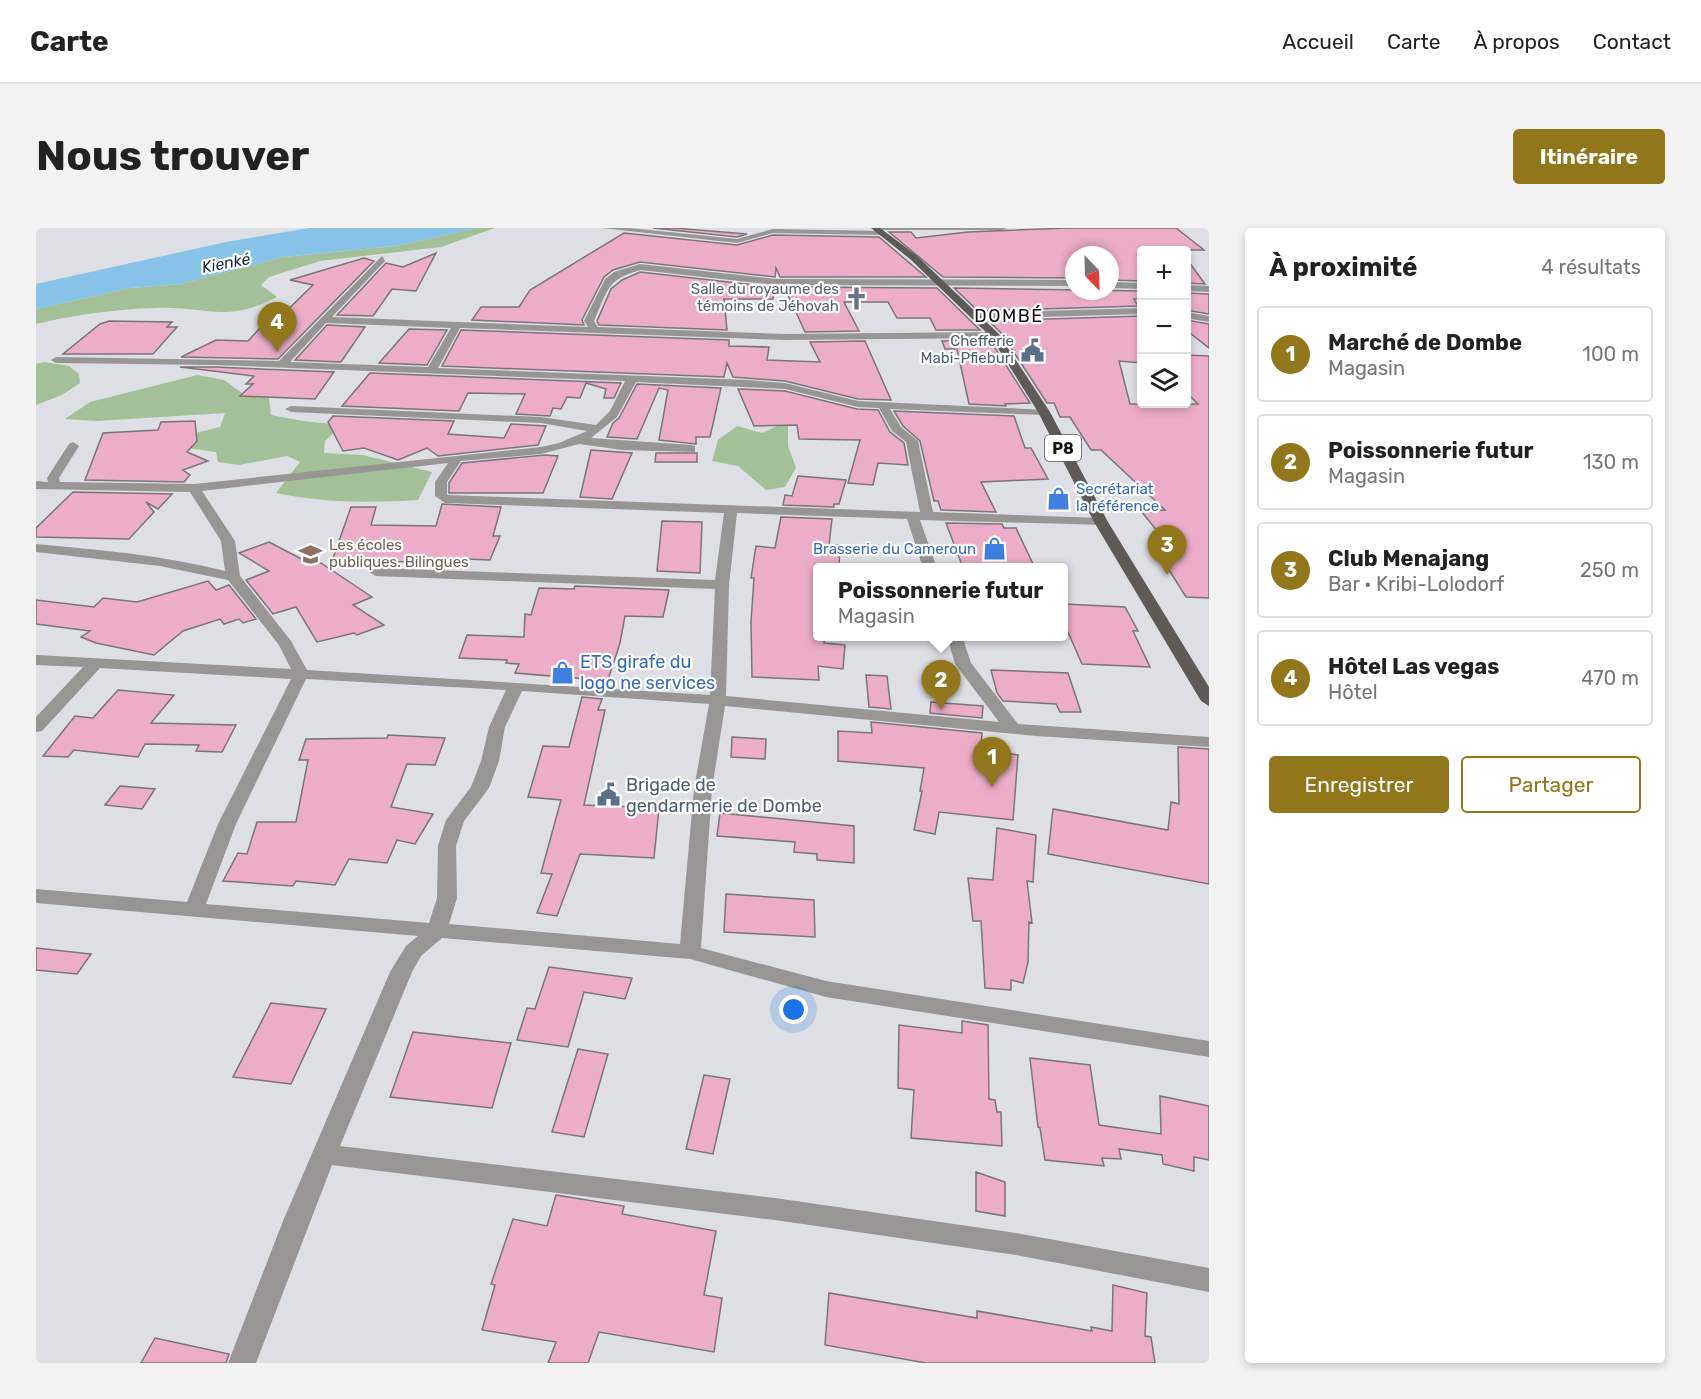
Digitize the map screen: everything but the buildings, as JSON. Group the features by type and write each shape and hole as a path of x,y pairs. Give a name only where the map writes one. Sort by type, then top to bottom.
{"main road":[{"name":"P8","path":"877,230 940,281 995,334 1044,412 1101,522 1149,598 1209,701"}],"street":[{"path":"606,228 737,241 773,231 1004,228"},
{"path":"281,365 372,267 382,260"},
{"path":"594,329 589,321 608,282 617,274 640,267 704,276 776,282 1065,283"},
{"path":"1119,285 1137,286"},
{"path":"1191,288 1209,289"},
{"path":"977,316 1137,311"},
{"path":"1191,316 1209,319"},
{"path":"325,320 785,337 995,334"},
{"path":"432,369 457,325"},
{"path":"56,360 215,362 432,369 778,385 858,404 1044,412"},
{"path":"36,485 194,488 457,458 528,454 577,440 597,429 613,416 632,378"},
{"path":"882,404 896,429 912,441 928,517"},
{"path":"291,409 541,420 597,429"},
{"path":"577,440 622,446 691,449"},
{"path":"54,486 53,478 73,446"},
{"path":"457,458 441,482 441,496 445,499 1101,522"},
{"path":"194,488 228,541 233,578 286,644 301,674"},
{"path":"690,952 703,789 718,700 722,585 731,510"},
{"path":"912,516 929,563"},
{"path":"36,548 195,566 233,578"},
{"path":"376,572 722,585"},
{"path":"956,641 963,664 1012,728"},
{"path":"36,660 94,665 516,686 718,700 1012,728 1209,742"},
{"path":"36,727 94,665"},
{"path":"194,909 227,824 301,674"},
{"path":"242,1363 324,1154 401,972 413,951 437,931 447,898 447,846 455,820 480,788 490,761 497,727 516,686"},
{"path":"36,896 690,952 826,988 1028,1022 1209,1048"},
{"path":"324,1154 775,1209 1016,1244 1209,1280"}],"green space":[{"path":"477,228 495,228 441,247 320,261 269,277 261,285 277,297 243,310 216,312 173,308 140,309 95,313 36,324 36,309 130,288 181,284 283,257 396,246"},
{"path":"44,362 69,366 79,374 80,383 62,395 36,405 36,364"},
{"path":"197,375 224,380 245,395 269,397 271,415 342,425 325,441 324,453 363,455 432,472 418,500 383,502 311,499 276,493 300,462 287,456 239,465 218,462 216,452 179,447 179,437 220,427 225,413 97,421 65,419 90,402"},
{"path":"788,421 788,446 796,468 785,487 766,490 738,466 712,461 718,440 737,426 762,433"}],"water":[{"name":"Kienké","path":"309,228 477,228 396,246 283,257 181,284 130,288 36,309 36,284 226,242"}],"place":[{"name":"Salle du royaume des témoins de Jéhovah","path":"857,298"},
{"name":"Chefferie Mabi-Pfieburi","path":"1032,350"},
{"name":"Hôtel Las vegas","path":"277,352"},
{"name":"Secrétariat la référence","path":"1058,498"},
{"name":"Brasserie du Cameroun","path":"994,549"},
{"name":"Les écoles publiques. Bilingues","path":"311,554"},
{"name":"Club Menajang","path":"1167,575"},
{"name":"ETS girafe du logo ne services","path":"562,672"},
{"name":"Poissonnerie futur","path":"941,710"},
{"name":"Marché de Dombe","path":"992,787"},
{"name":"Brigade de gendarmerie de Dombe","path":"608,795"}],"district":[{"name":"DOMBÉ","path":"1009,316"}]}
